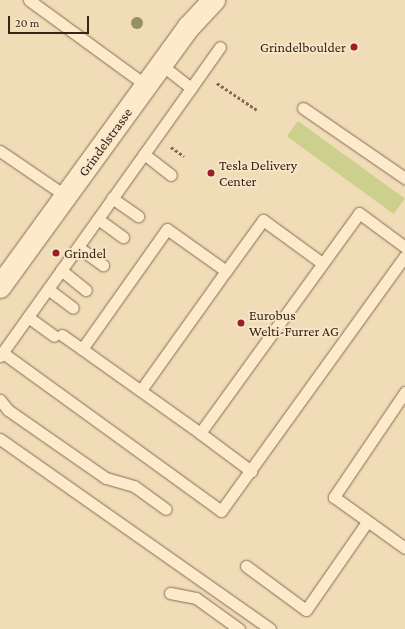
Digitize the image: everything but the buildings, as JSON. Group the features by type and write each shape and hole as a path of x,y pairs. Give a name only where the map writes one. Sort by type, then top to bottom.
{"street":[{"name":"Grindelstrasse","path":"0,287 189,27 214,0"}],"lane":[{"path":"29,0 147,86"},
{"path":"220,47 1,354 222,511 405,256"},
{"path":"162,65 191,88"},
{"path":"303,108 405,178"},
{"path":"0,151 66,196"},
{"path":"144,154 171,175"},
{"path":"112,198 138,216"},
{"path":"200,433 359,213 405,247"},
{"path":"98,219 123,237"},
{"path":"141,390 263,220 322,264"},
{"path":"82,348 167,229 226,271"},
{"path":"78,247 103,265"},
{"path":"61,270 86,290"},
{"path":"48,289 73,308"},
{"path":"28,317 82,348 251,471"},
{"path":"405,392 334,497 405,548"},
{"path":"0,400 8,410 106,478 134,486 166,510"},
{"path":"0,439 270,629"},
{"path":"246,566 306,610 367,522"},
{"path":"170,593 196,598 239,629"}],"path":[{"path":"229,91 257,110"}],"green space":[{"path":"298,121 405,199 394,214 287,136"}],"place":[{"name":"Grindelboulder","path":"354,47"},
{"name":"Tesla Delivery Center","path":"211,173"},
{"name":"Grindel","path":"56,253"},
{"name":"Eurobus Welti-Furrer AG","path":"241,323"}]}
